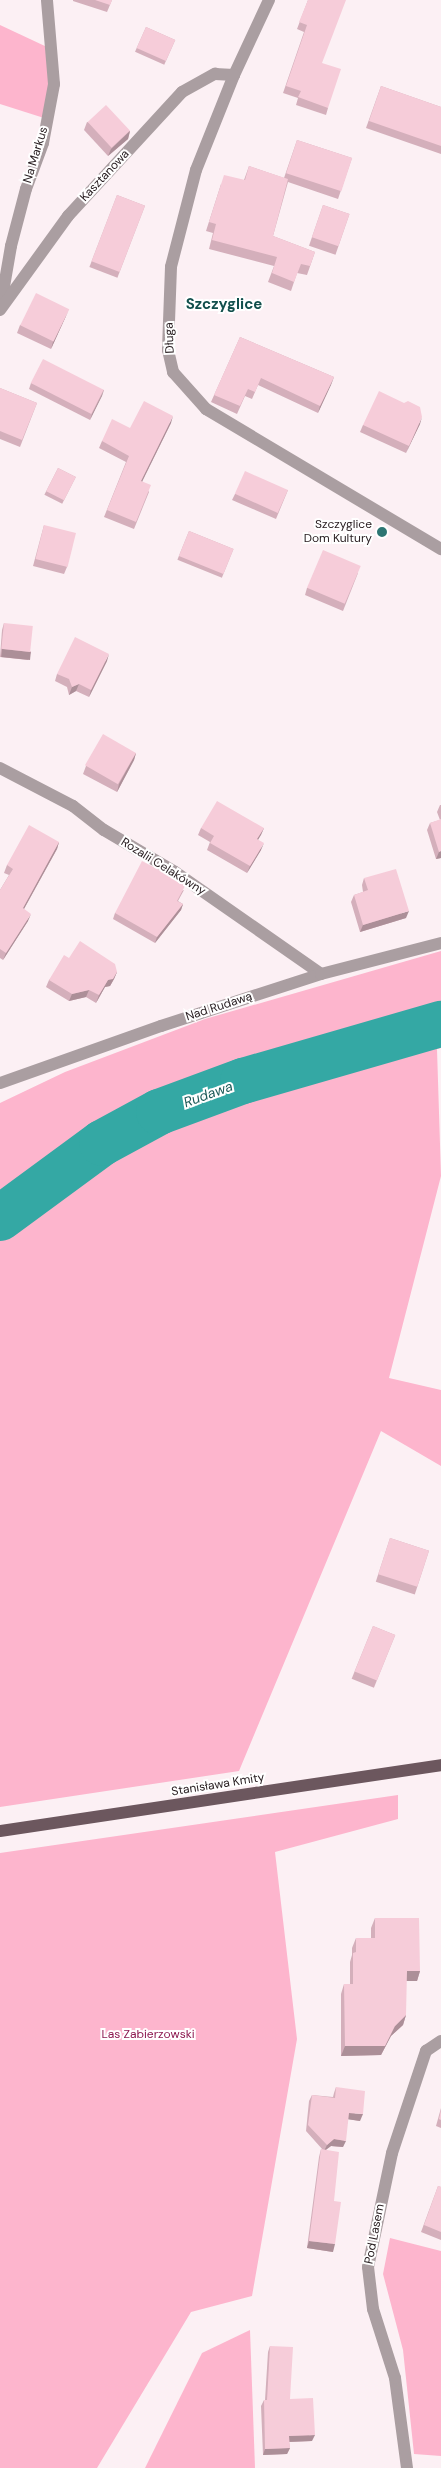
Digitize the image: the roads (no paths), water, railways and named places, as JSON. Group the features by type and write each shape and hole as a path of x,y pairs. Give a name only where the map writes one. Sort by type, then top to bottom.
{"main road":[{"name":"Stanisława Kmity","path":"0,1831 441,1765"}],"street":[{"name":"Na Markus","path":"0,309 11,246 26,189 43,143 54,84 47,0"},
{"name":"Długa","path":"269,0 234,76 196,170 171,267 168,350 173,372 206,409 441,548"},
{"name":"Kasztanowa","path":"0,309 68,216 182,92 216,74 234,76"},
{"name":"Rozalii Celakówny","path":"0,768 73,806 104,830 175,872 321,974"},
{"name":"Nad Rudawą","path":"0,1083 161,1026 321,974 441,943"},
{"name":"Pod Lasem","path":"407,2468 395,2378 373,2309 368,2267 392,2153 426,2051 441,2041"}],"waterway":[{"name":"Rudawa","path":"0,1218 102,1143 159,1112 243,1081 441,1024"}],"place":[{"name":"Szczyglice Dom Kultury","path":"382,532"}],"district":[{"name":"Szczyglice","path":"224,305"}],"park label":[{"name":"Las Zabierzowski","path":"148,2035"}]}
